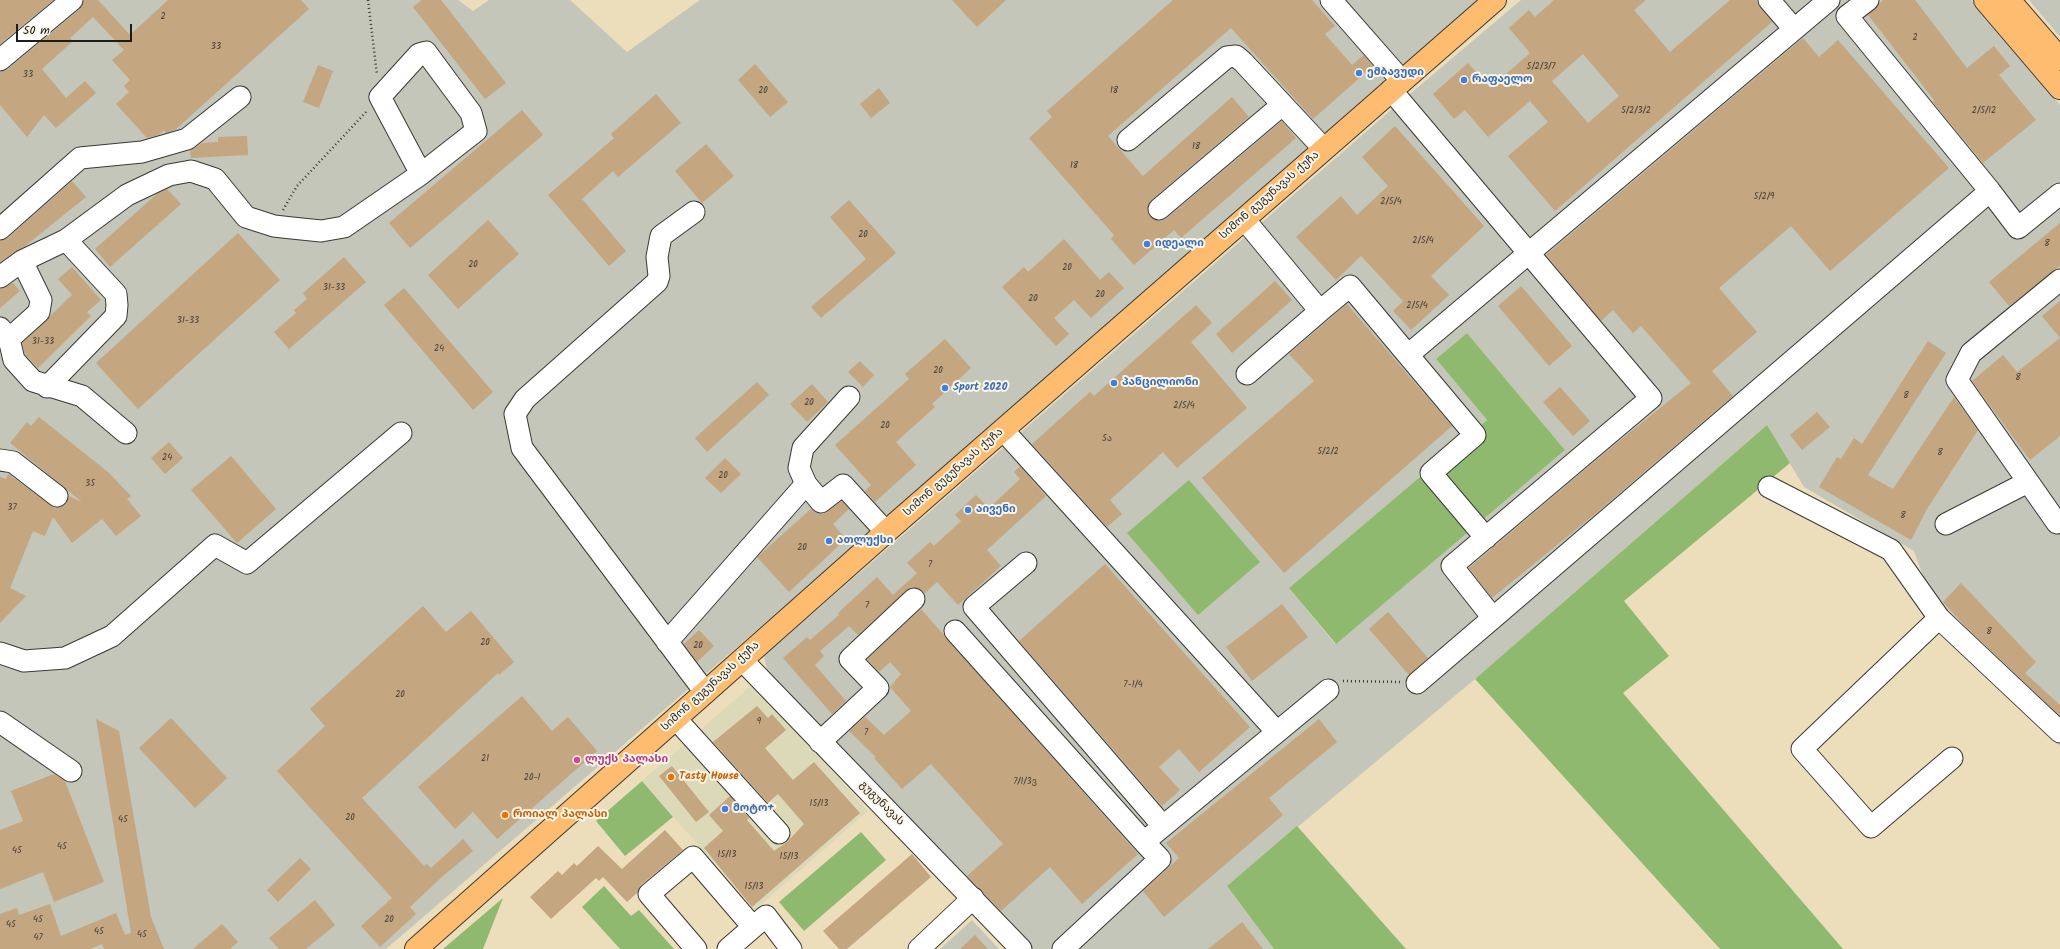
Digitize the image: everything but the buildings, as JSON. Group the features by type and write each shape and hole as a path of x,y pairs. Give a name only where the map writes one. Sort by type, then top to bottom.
{"main road":[{"name":"სიმონ გუგუნავას ქუჩა","path":"416,949 886,532 1495,0"},
{"path":"1997,2 2060,59"},
{"path":"1997,2 2060,88"}],"street":[{"path":"0,60 72,0"},
{"path":"1331,0 1396,86 1528,252 1651,398 1452,566 1493,618"},
{"path":"1769,0 1794,29"},
{"path":"1408,355 1528,252 1829,0"},
{"path":"1834,0 1990,191 2018,228 2060,194"},
{"path":"1847,16 1868,0"},
{"path":"0,277 22,260 66,240 127,195 169,175 191,171 215,179 246,217 274,226 321,231 344,227 421,174 476,131 471,113 426,52 419,54 380,97 421,174"},
{"path":"1128,140 1227,57 1236,56 1324,149"},
{"path":"0,229 80,158 142,152 187,139 240,97"},
{"path":"1159,209 1282,105"},
{"path":"1417,683 1990,191"},
{"path":"694,212 661,236 657,257 659,276 657,282 525,399 515,414 522,448 705,692"},
{"path":"1244,219 1320,311"},
{"path":"47,387 116,316 116,294 66,240"},
{"path":"22,260 41,300 41,306 40,312 4,333 14,360 33,381 47,387 82,396 126,433"},
{"path":"2060,280 1971,353 1957,380 2057,523 2060,520"},
{"path":"1247,374 1350,286 1475,435 1431,473 1486,538"},
{"path":"849,397 803,448 799,468 806,484 821,502 843,485 886,532"},
{"path":"1003,430 1276,732"},
{"path":"0,653 24,661 65,658 112,636 215,545 247,563 401,433"},
{"path":"0,460 12,462 57,496"},
{"path":"1946,524 2028,482"},
{"path":"667,642 806,484"},
{"path":"1769,487 1891,550 1939,618 2060,732"},
{"path":"1026,563 974,607 1162,826"},
{"path":"820,742 878,688 850,659 914,599"},
{"path":"1939,618 1802,749 1871,827 1952,758"},
{"path":"955,631 1160,859 1063,949"},
{"name":"გუგუნავას","path":"742,660 1021,949"},
{"path":"1144,842 1328,690"},
{"path":"676,719 779,833"},
{"path":"0,722 71,771"},
{"path":"696,949 649,894 693,857 753,927"},
{"path":"922,948 973,898"},
{"path":"728,949 766,916 791,949"}],"path":[{"path":"274,226 297,186 380,97 368,0"},
{"path":"1328,690 1343,681 1417,683"}],"shaded area":[{"path":"0,0 458,0 473,11 489,0 570,0 627,52 700,0 1481,0 765,623 386,949 0,949"},
{"path":"1521,0 1971,0 2060,105 2060,746 1945,638 1914,551 1804,487 1767,425 1475,679 1227,886 1274,949 1033,949 768,673 764,656 1391,110","holes":["1467,333 1565,450 1335,644 1289,588 1487,420 1436,359"]},
{"path":"2029,0 2060,0 2060,37"},
{"path":"755,682 868,811 755,910 642,781"},
{"path":"972,920 999,949 940,949"}],"green space":[{"path":"1467,333 1565,450 1336,644 1289,588 1487,420 1436,359"},
{"path":"1767,425 1790,463 1624,601 1669,656 1623,693 1843,949 1720,949 1475,679"},
{"path":"1189,480 1260,562 1198,615 1127,533"},
{"path":"642,781 673,817 625,856 596,821"},
{"path":"1297,826 1406,949 1274,949 1227,886"},
{"path":"861,832 886,860 804,931 779,902"},
{"path":"604,886 631,916 639,910 674,949 620,949 582,907"},
{"path":"503,898 483,949 443,949"}],"place":[{"name":"ემბავუდი","path":"1359,73"},
{"name":"რაფაელო","path":"1464,80"},
{"name":"იდეალი","path":"1147,244"},
{"name":"პანცილიონი","path":"1114,383"},
{"name":"Sport 2020","path":"945,388"},
{"name":"აივენი","path":"968,510"},
{"name":"ათლუქსი","path":"829,541"},
{"name":"ლუქს პალასი","path":"577,760"},
{"name":"Tasty House","path":"671,777"},
{"name":"მოტო+","path":"725,809"},
{"name":"როიალ პალასი","path":"505,815"}]}
